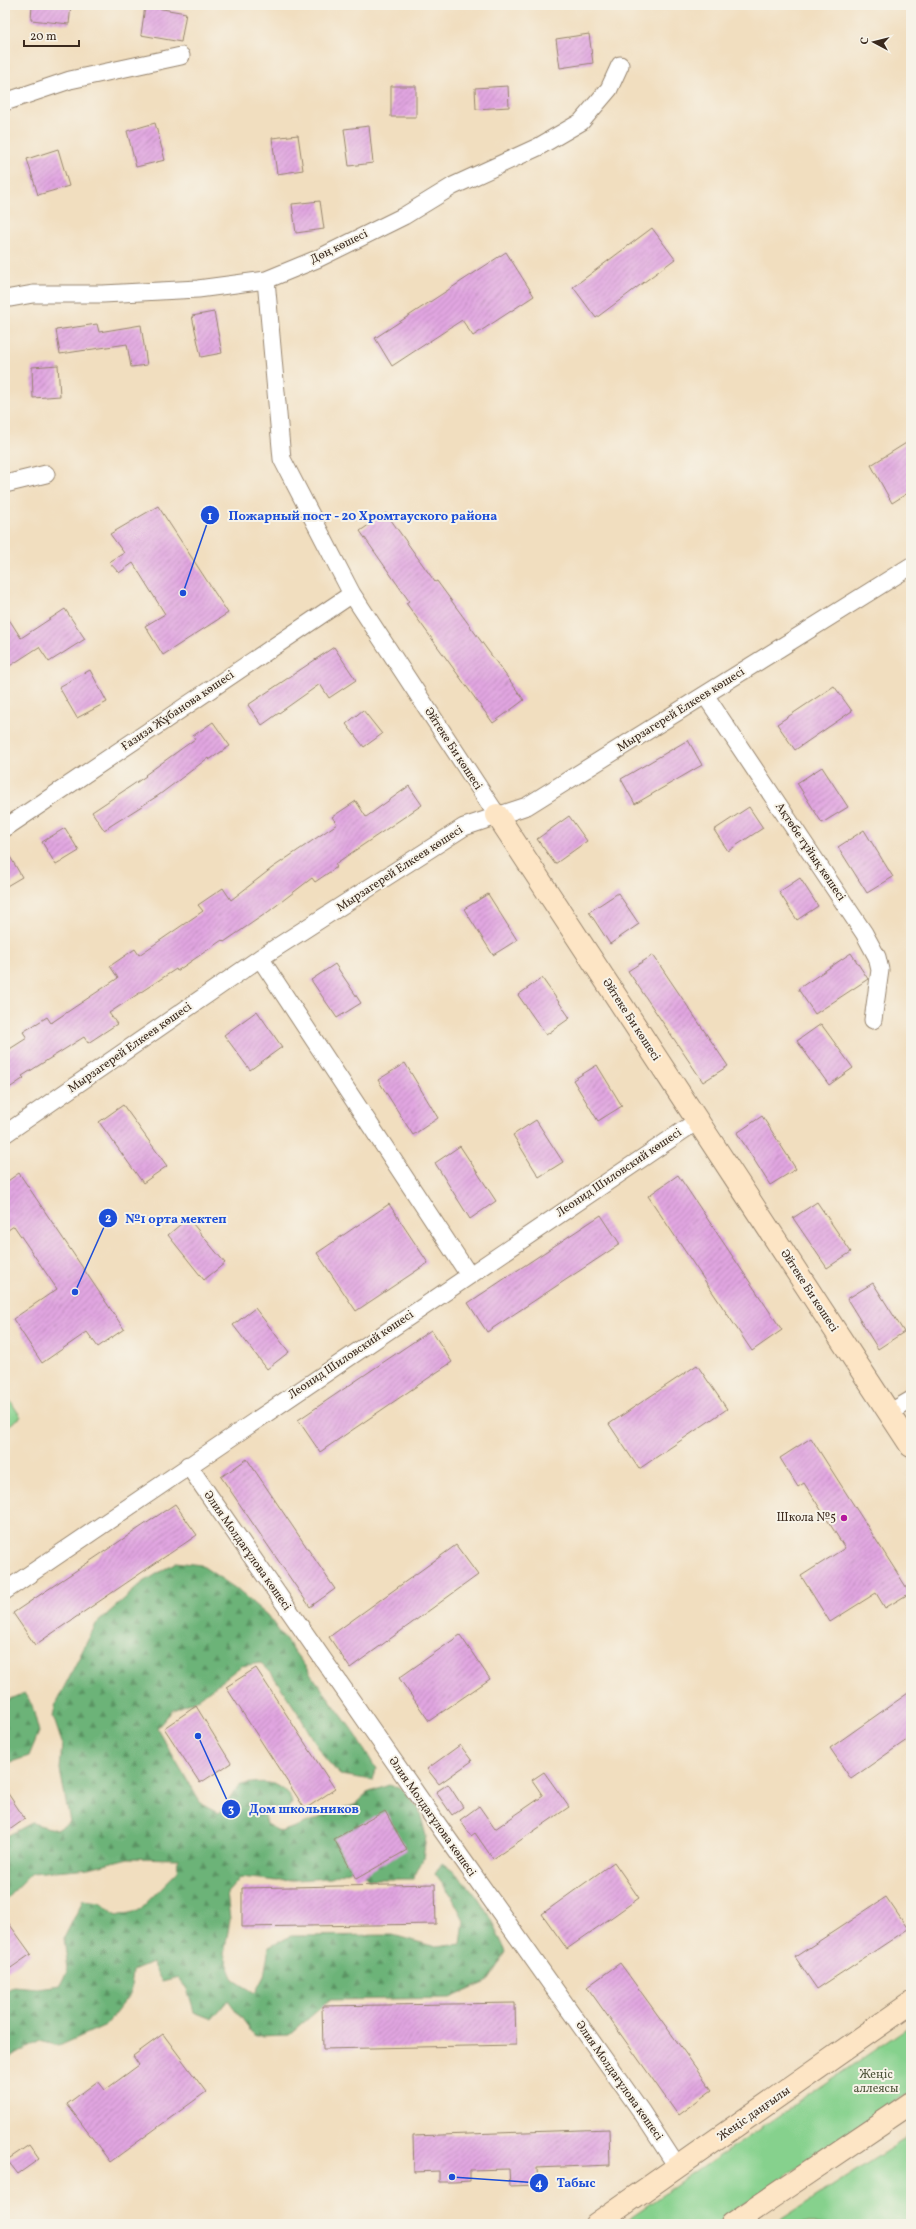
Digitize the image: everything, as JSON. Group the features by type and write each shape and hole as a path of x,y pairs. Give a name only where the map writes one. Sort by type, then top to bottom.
{"street":[{"path":"5,102 70,80 181,56"},
{"name":"Дөң көшесі","path":"5,299 33,294 103,294 198,290 266,280 317,259 404,216 453,186 538,147 581,122 609,89 620,65"},
{"name":"Әйтеке Би көшесі","path":"266,280 282,459 352,594 911,1446"},
{"path":"5,484 46,474"},
{"name":"Мырзагерей Елкеев көшесі","path":"5,1134 260,958 464,827 527,806 911,566"},
{"name":"Ғазиза Жұбанова көшесі","path":"5,828 352,594"},
{"name":"Ақтөбе тұйық көшесі","path":"705,695 864,933 877,958 880,970 874,1020"},
{"path":"260,958 469,1275"},
{"name":"Леонид Шиловский көшесі","path":"5,1590 697,1121"},
{"path":"889,1413 911,1400"},
{"name":"Әлия Молдағұлова көшесі","path":"188,1465 441,1829 641,2111 678,2168"},
{"name":"Жеңіс даңғылы","path":"596,2224 678,2168 911,2003"},
{"path":"732,2224 911,2103"}],"green space":[{"path":"5,1393 21,1417 5,1428"},
{"path":"176,1562 201,1565 235,1588 267,1615 356,1735 376,1769 373,1780 340,1775 324,1757 298,1713 272,1674 261,1663 241,1666 197,1700 173,1710 157,1728 201,1804 218,1813 227,1804 238,1786 262,1782 276,1785 288,1794 292,1802 285,1813 272,1807 264,1815 266,1824 281,1832 354,1805 367,1793 389,1785 402,1789 419,1809 426,1836 423,1859 413,1879 369,1879 357,1868 330,1878 277,1881 241,1877 227,1893 230,1920 224,1955 234,1980 255,1993 264,1976 269,1947 291,1936 393,1935 436,1947 461,1944 464,1920 452,1897 435,1874 442,1863 464,1882 481,1903 488,1914 506,1952 487,1982 450,1998 330,2000 289,2035 255,2036 228,2000 212,2019 194,2012 187,1989 178,1978 162,1982 152,1963 133,1971 130,1995 106,2025 59,2046 40,2041 5,2060 5,1991 13,1986 37,1988 60,1985 68,1969 64,1938 83,1900 100,1902 116,1916 138,1911 177,1872 178,1859 128,1858 89,1868 32,1873 5,1900 5,1837 32,1823 57,1830 70,1822 60,1770 62,1743 53,1716 56,1703 96,1624 142,1583"},
{"path":"24,1693 32,1705 39,1732 29,1756 5,1764 5,1701"},
{"name":"Жеңіс аллеясы","path":"911,2025 911,2091 715,2224 620,2224"},
{"path":"911,2135 911,2224 774,2224"}],"building":[{"path":"32,5 71,5 69,24 31,20"},
{"path":"145,6 186,13 181,42 141,35"},
{"path":"589,34 593,63 560,68 556,39"},
{"path":"391,86 416,86 416,117 391,117"},
{"path":"508,86 509,107 476,109 475,88"},
{"path":"155,123 165,160 136,167 127,131"},
{"path":"369,126 373,163 349,166 344,129"},
{"path":"298,135 303,170 277,174 272,138"},
{"path":"58,149 69,186 38,195 27,159"},
{"path":"320,201 324,229 296,233 292,204"},
{"path":"652,228 675,259 596,318 573,287"},
{"path":"506,252 534,296 473,336 462,320 392,366 375,338"},
{"path":"214,312 222,353 201,357 192,316"},
{"path":"97,324 99,332 141,325 147,365 131,367 127,344 60,354 56,330"},
{"path":"58,365 60,396 33,398 32,367"},
{"path":"911,440 911,491 892,503 871,465"},
{"path":"158,506 228,613 163,655 145,626 165,614 133,563 119,573 109,562 124,553 110,534"},
{"path":"386,513 435,582 437,581 524,700 493,723 406,603 409,601 360,531"},
{"path":"65,609 85,639 49,662 39,647 5,669 5,613 21,638"},
{"path":"334,647 356,680 329,698 320,684 262,725 248,705"},
{"path":"90,670 107,702 77,718 59,687"},
{"path":"834,686 852,711 795,750 777,724"},
{"path":"363,710 382,734 364,747 346,724"},
{"path":"213,722 230,746 209,760 208,758 159,795 104,830 92,812 146,776 145,775 195,739 193,736"},
{"path":"688,740 702,765 635,804 621,779"},
{"path":"822,767 848,807 822,823 797,783"},
{"path":"409,786 422,805 335,864 337,867 315,882 312,878 268,912 224,942 222,940 177,971 176,969 109,1013 117,1024 88,1043 84,1037 22,1076 24,1078 5,1091 5,1052 27,1038 23,1032 47,1017 51,1023 118,978 110,966 135,949 139,955 203,911 198,905 223,888 231,900 272,868 337,824 332,817 356,801 366,817"},
{"path":"749,807 763,828 728,851 714,830"},
{"path":"569,816 587,841 555,864 537,839"},
{"path":"65,828 79,851 56,865 42,842"},
{"path":"864,830 893,877 867,893 838,847"},
{"path":"5,848 22,877 5,887"},
{"path":"800,878 818,906 797,920 779,892"},
{"path":"618,893 639,924 610,944 589,912"},
{"path":"488,894 517,940 493,955 464,909"},
{"path":"851,953 868,979 815,1014 798,989"},
{"path":"653,955 728,1066 703,1082 628,971"},
{"path":"335,964 361,1003 337,1018 311,980"},
{"path":"542,978 570,1018 546,1035 518,995"},
{"path":"257,1011 282,1047 250,1070 224,1035"},
{"path":"821,1024 853,1068 829,1085 797,1041"},
{"path":"405,1063 438,1118 413,1135 378,1080"},
{"path":"597,1065 622,1106 598,1121 573,1080"},
{"path":"123,1105 167,1166 143,1183 99,1122"},
{"path":"762,1116 796,1169 770,1185 737,1133"},
{"path":"536,1120 563,1162 539,1177 513,1135"},
{"path":"460,1146 496,1201 470,1219 435,1163"},
{"path":"19,1173 124,1329 98,1347 87,1332 42,1363 13,1319 57,1289 14,1226 5,1232 5,1183"},
{"path":"678,1175 782,1330 752,1351 648,1196"},
{"path":"817,1202 851,1252 827,1268 793,1218"},
{"path":"389,1204 428,1263 356,1311 317,1253"},
{"path":"601,1215 620,1244 487,1332 468,1303"},
{"path":"188,1218 225,1263 204,1280 168,1235"},
{"path":"873,1283 904,1332 878,1349 847,1299"},
{"path":"255,1308 289,1352 267,1369 233,1325"},
{"path":"431,1330 452,1362 320,1452 298,1420"},
{"path":"697,1365 727,1409 639,1469 609,1424"},
{"name":"Школа №5","path":"811,1438 910,1593 885,1608 876,1593 830,1622 801,1576 845,1548 804,1483 798,1487 780,1458"},
{"path":"247,1459 335,1589 310,1607 221,1477"},
{"path":"175,1504 197,1535 35,1645 13,1613"},
{"path":"456,1545 478,1575 350,1668 329,1637"},
{"path":"460,1635 490,1679 429,1721 399,1678"},
{"path":"256,1668 335,1789 305,1809 226,1687"},
{"path":"911,1691 911,1737 851,1779 830,1748"},
{"path":"196,1706 231,1763 200,1783 164,1728"},
{"path":"460,1745 472,1761 439,1784 427,1769"},
{"path":"544,1772 569,1807 493,1859 475,1833 471,1836 460,1820 479,1806 495,1829 543,1796 532,1780"},
{"path":"448,1784 463,1807 452,1815 436,1792"},
{"path":"5,1789 25,1819 5,1833"},
{"path":"385,1811 407,1850 356,1879 334,1839"},
{"path":"614,1862 639,1898 567,1949 542,1914"},
{"path":"435,1884 436,1924 242,1927 242,1888"},
{"path":"886,1897 908,1929 817,1989 795,1957"},
{"path":"5,1918 31,1954 5,1972"},
{"path":"620,1963 712,2090 678,2115 587,1987"},
{"path":"515,2003 516,2045 323,2049 322,2006"},
{"path":"163,2034 206,2092 110,2162 67,2104 98,2081 105,2090 139,2065 133,2056"},
{"path":"609,2129 610,2165 537,2168 538,2185 510,2186 509,2169 470,2170 470,2181 454,2182 439,2182 439,2171 414,2172 413,2136"},
{"path":"29,2145 39,2159 18,2174 7,2160"}],"place":[{"name":"Пожарный пост - 20 Хромтауского района","path":"183,593"},
{"name":"№1 орта мектеп","path":"75,1292"},
{"name":"Школа №5","path":"844,1518"},
{"name":"Дом школьников","path":"198,1736"},
{"name":"Табыс","path":"452,2177"}]}
